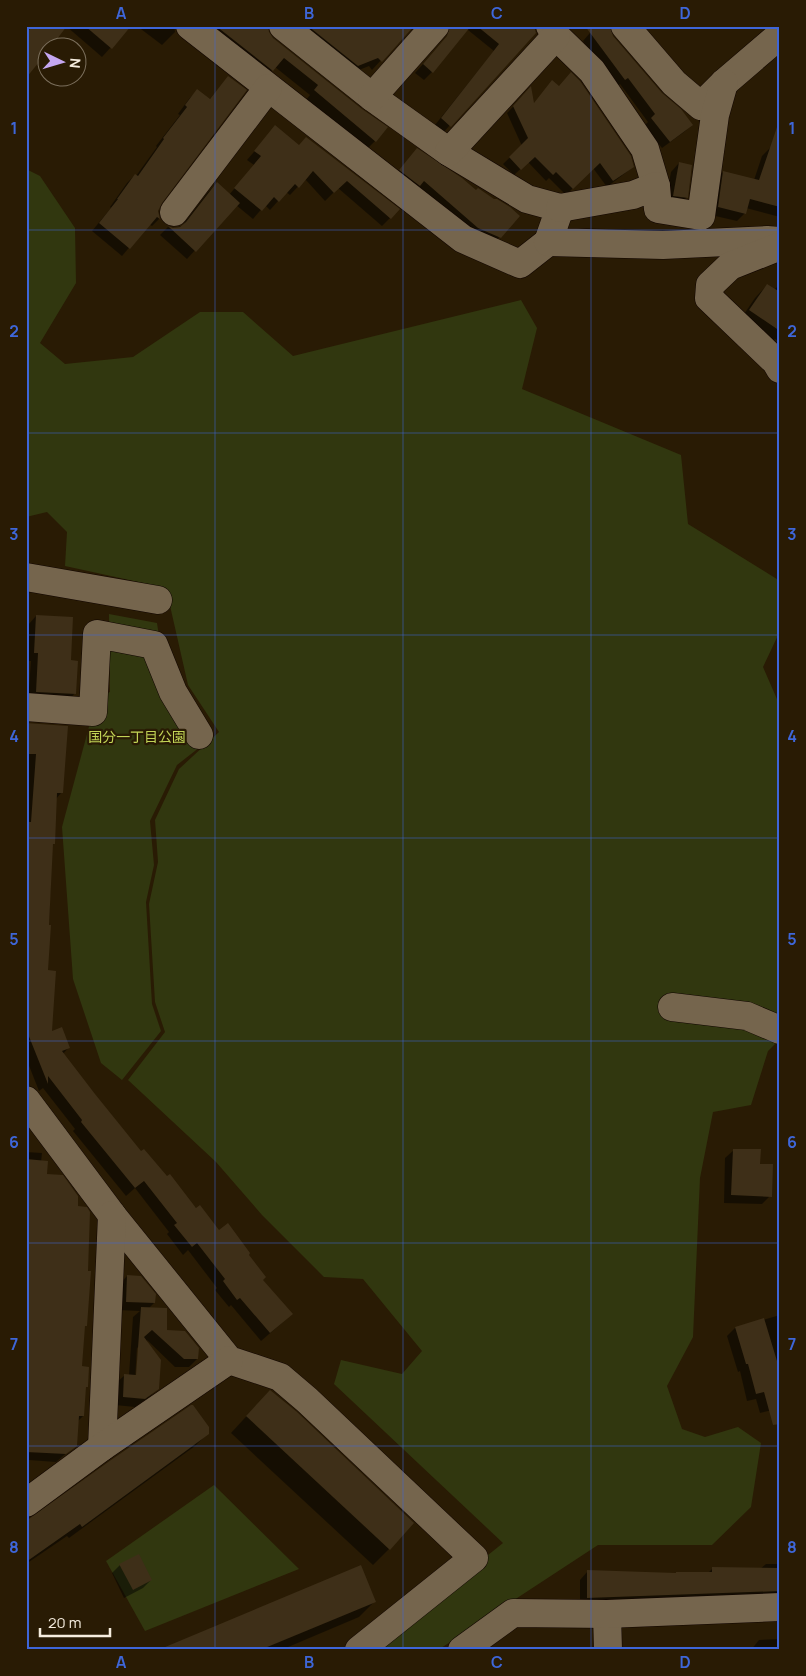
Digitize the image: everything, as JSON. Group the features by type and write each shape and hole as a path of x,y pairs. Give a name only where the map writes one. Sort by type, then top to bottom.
{"street":[{"path":"190,26 463,239 520,264 548,242 560,208"},
{"path":"283,26 372,97 449,152 527,199 560,208 632,195 656,186"},
{"path":"372,97 435,26"},
{"path":"625,26 674,83 701,106 724,82 780,35"},
{"path":"449,152 553,31 598,78 645,149 656,186 658,209 701,216 715,115 724,82"},
{"path":"174,212 268,88"},
{"path":"548,242 663,245 780,241"},
{"path":"780,246 730,266 710,285 709,298 776,362 780,369"},
{"path":"26,577 158,600"},
{"path":"26,707 93,712 97,634 154,645 173,692 199,735"},
{"path":"672,1008 747,1016 780,1030"},
{"path":"26,1100 112,1214 228,1360 280,1377 307,1400 474,1558 359,1650"},
{"path":"102,1447 112,1214"},
{"path":"26,1503 102,1447 228,1360"},
{"path":"462,1650 513,1613 608,1614 780,1607"},
{"path":"608,1614 608,1650"}],"green space":[{"path":"26,169 40,176 75,228 76,283 40,343 65,364 133,357 200,312 243,312 293,356 521,300 537,328 522,389 681,455 688,524 780,581 780,631 763,667 780,706 780,1039 768,1051 751,1105 713,1112 700,1178 693,1337 667,1386 682,1429 705,1437 738,1427 761,1443 751,1507 712,1545 598,1545 438,1650 370,1650 503,1543 334,1384 341,1360 402,1374 422,1351 363,1279 324,1277 262,1215 216,1162 128,1080 165,1032 155,1002 149,904 158,862 155,820 179,769 219,732 188,685 166,588 65,566 67,532 47,512 26,517"},
{"name":"国分一丁目公園","path":"109,614 157,623 168,695 200,747 177,765 150,821 154,865 146,902 152,1004 161,1031 122,1080 101,1063 73,979 62,827 97,697 110,692"},
{"path":"214,1485 299,1569 145,1631 106,1561"}],"building":[{"path":"32,26 67,26 58,38 38,38 38,63 26,78 26,34"},
{"path":"85,26 131,26 112,49"},
{"path":"216,26 268,26 273,38 362,109 388,127 376,142 314,90 318,85 284,58 273,71"},
{"path":"308,26 414,26 382,62 378,58 358,66"},
{"path":"450,26 471,26 433,73 423,64 447,36"},
{"path":"477,26 534,26 536,33 451,127 441,118 499,44"},
{"path":"585,26 610,26 613,36 662,93 681,109 693,125 670,142 651,118 655,114 628,78 625,80"},
{"path":"571,72 580,81 631,156 634,167 613,181 600,163 573,189 556,172 553,175 535,157 521,170 509,157 528,138 513,106 531,86 534,103 552,80 559,86"},
{"path":"228,76 247,90 162,203 158,211 160,219 157,217 130,249 99,223 135,174 138,176 163,138 187,107 185,105 197,89 210,99"},
{"path":"275,125 299,145 306,137 400,209 391,219 347,181 334,193 313,171 299,188 295,184 279,202 274,197 262,211 234,188 261,156 254,151"},
{"path":"777,127 780,128 780,207 750,199 746,214 718,207 723,171 759,180"},
{"path":"417,148 462,178 476,190 478,188 494,199 497,199 520,216 501,238 478,228 424,181 420,186 399,170"},
{"path":"679,162 692,165 688,198 673,196"},
{"path":"217,182 240,203 196,252 168,226 173,228 180,227 186,222"},
{"path":"767,284 780,292 780,331 749,310"},
{"path":"36,615 73,617 71,660 78,661 76,694 36,692 38,653 34,653"},
{"path":"26,723 68,726 63,793 57,793 55,844 53,844 48,970 56,971 52,1031 62,1027 70,1048 62,1051 141,1151 144,1149 167,1176 170,1174 196,1208 200,1205 219,1230 228,1223 250,1253 249,1255 266,1277 263,1280 293,1314 270,1333 240,1298 237,1300 223,1281 225,1279 197,1243 192,1247 174,1225 177,1223 144,1181 135,1188 81,1122 82,1120 48,1076 48,1084 26,1029 26,822 31,822 36,754 26,754"},
{"path":"733,1149 761,1149 760,1164 773,1164 772,1197 731,1195"},
{"path":"26,1159 48,1161 47,1174 63,1175 78,1196 78,1206 87,1207 90,1212 88,1271 91,1271 82,1366 89,1367 88,1387 86,1387 84,1416 79,1416 77,1446 66,1454 26,1452"},
{"path":"127,1275 141,1276 156,1294 155,1303 126,1302"},
{"path":"141,1307 167,1308 167,1330 185,1331 199,1348 198,1359 184,1359 152,1330 144,1337 161,1360 159,1389 145,1399 123,1397 124,1374 136,1375"},
{"path":"764,1318 780,1371 780,1424 773,1425 764,1392 756,1394 735,1327"},
{"path":"270,1390 297,1412 414,1523 390,1550 246,1416"},
{"path":"193,1405 209,1427 209,1434 82,1527 80,1524 26,1562 26,1521"},
{"path":"139,1554 152,1580 133,1590 119,1564"},
{"path":"361,1565 376,1602 260,1650 158,1650"},
{"path":"712,1567 780,1568 780,1591 587,1598 587,1570 676,1573 712,1572"}]}
